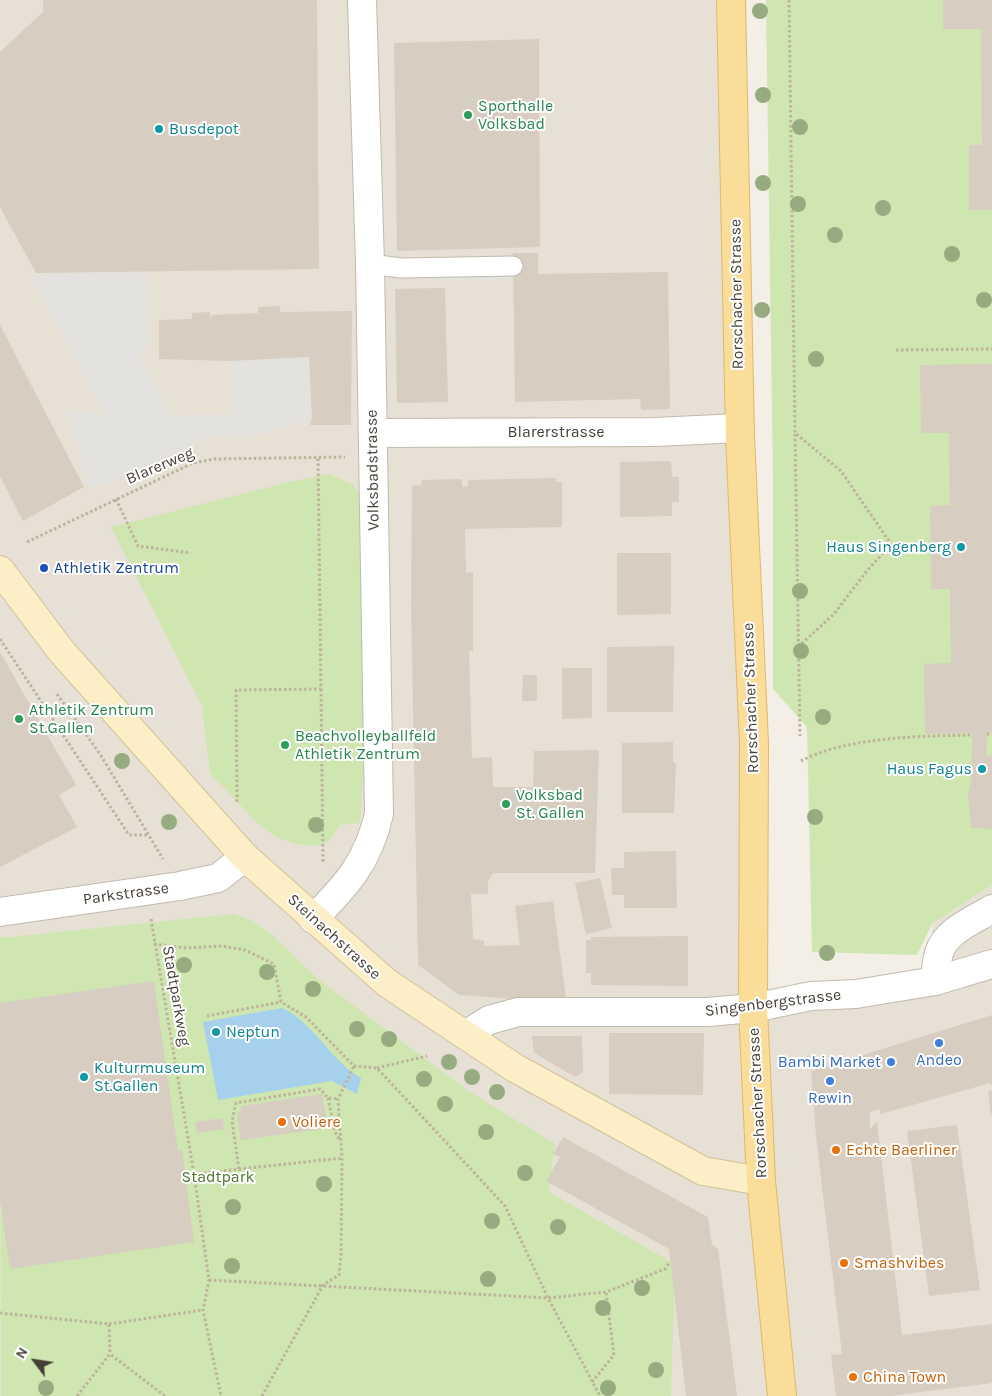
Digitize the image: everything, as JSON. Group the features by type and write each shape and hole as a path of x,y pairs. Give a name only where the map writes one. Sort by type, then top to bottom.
{"main road":[{"name":"Rorschacher Strasse","path":"731,0 740,428 754,742 753,1008 762,1181 782,1396"},
{"name":"Steinachstrasse","path":"0,570 62,652 246,857 313,919 387,983 515,1068 703,1171 762,1181"}],"street":[{"name":"Volksbadstrasse","path":"313,919 349,882 365,857 373,838 379,814 370,264 362,0"},
{"name":"Blarerstrasse","path":"373,445 740,428"},
{"name":"Parkstrasse","path":"0,912 180,886 218,878 246,857"},
{"path":"935,980 939,953 944,942 958,928 992,909"},
{"name":"Singenbergstrasse","path":"466,1035 488,1020 518,1012 708,1012 753,1008 811,996 856,994 935,980 992,964"}],"lane":[{"path":"370,264 400,268 513,266"}],"path":[{"path":"789,0 800,736"},
{"path":"896,350 992,349"},
{"path":"795,433 841,472 891,544"},
{"name":"Blarerweg","path":"27,542 193,463 214,459 318,457 373,445"},
{"path":"318,457 322,862"},
{"path":"116,499 138,546 191,553"},
{"path":"798,647 834,614 866,572 891,544 902,543"},
{"path":"0,639 128,835 148,836"},
{"path":"233,806 237,802 236,690 321,689"},
{"path":"55,690 100,754 166,864"},
{"path":"987,734 992,734"},
{"path":"801,761 816,753 866,742 905,737 972,735"},
{"name":"Stadtparkweg","path":"152,925 194,1174 209,1280 203,1310 222,1396"},
{"path":"154,944 186,948 221,946 244,950 274,964 281,1002"},
{"path":"207,1016 281,1002 306,1017 354,1066 377,1068 427,1056"},
{"path":"262,1396 322,1285 339,1275 341,1256 342,1158 338,1099 354,1066"},
{"path":"377,1068 505,1206 548,1298 600,1396"},
{"path":"239,1169 232,1121 236,1103 320,1089 328,1098 336,1132 341,1141"},
{"path":"328,1098 338,1099"},
{"path":"194,1174 342,1158"},
{"path":"209,1280 548,1298 606,1292 665,1268 669,1263"},
{"path":"592,1382 614,1355 606,1292"},
{"path":"0,1313 109,1324 203,1310"},
{"path":"77,1396 110,1354 109,1324"},
{"path":"110,1354 165,1396"}],"shaded area":[{"path":"0,0 730,0 753,1007 935,981 932,924 992,885 992,1396 0,1396"},
{"path":"507,266 508,280 425,281 425,268"},
{"path":"148,272 149,348 139,354 171,415 232,414 230,361 309,357 312,418 250,438 208,437 110,485 87,485 67,412 104,413 29,274"}],"green space":[{"path":"766,0 992,0 992,885 932,924 917,955 812,952 807,727 773,689 773,482"},
{"path":"329,474 353,485 365,503 368,691 360,823 340,825 330,840 318,846 296,844 276,837 259,825 210,773 202,706 111,527 289,482"},
{"name":"Stadtpark","path":"233,914 253,921 272,935 318,979 470,1092 555,1144 549,1192 675,1264 671,1396 1,1396 0,938"}],"water":[{"path":"282,1008 304,1023 340,1062 361,1078 357,1094 332,1081 218,1100 203,1022"}],"building":[{"name":"Busdepot","path":"43,0 317,0 319,269 36,273 0,207 0,52 43,12"},
{"path":"943,0 992,0 992,210 969,210 969,145 982,145 981,29 943,29"},
{"name":"Sporthalle Volksbad","path":"539,39 540,247 397,251 394,43"},
{"path":"513,253 538,253 538,274 668,272 670,409 641,410 640,399 515,402"},
{"path":"445,288 448,402 397,403 395,289"},
{"path":"280,306 280,312 352,311 351,425 310,425 312,418 309,357 230,361 159,359 159,320 192,319 192,313 210,312 210,319 212,315 258,313 258,307"},
{"path":"0,325 84,487 23,521 0,476"},
{"name":"Haus Singenberg","path":"992,364 992,733 987,733 986,756 992,755 992,829 971,828 968,794 971,781 972,733 925,734 924,664 951,663 950,589 931,589 930,506 950,505 949,433 921,433 920,365"},
{"path":"671,461 672,477 679,477 679,502 672,502 672,516 620,517 620,462"},
{"path":"556,478 556,482 562,482 562,527 465,529 466,573 473,572 473,651 469,651 472,758 492,757 493,787 533,787 534,751 599,750 595,873 493,873 488,882 488,894 471,894 473,939 484,941 484,946 520,945 515,906 553,901 566,998 527,1000 459,995 418,965 411,604 412,486 421,485 422,480 462,479 462,487 468,486 468,480"},
{"path":"617,553 671,553 671,614 617,615"},
{"path":"674,646 673,712 607,712 607,647"},
{"name":"Athletik Zentrum St.Gallen","path":"0,652 76,785 59,795 77,827 0,867"},
{"path":"562,668 592,668 592,718 562,719"},
{"path":"523,675 537,675 537,701 522,701"},
{"path":"673,742 673,763 676,763 674,813 622,813 622,743"},
{"path":"676,851 677,908 624,908 624,895 612,895 611,868 624,868 624,852"},
{"path":"600,878 612,928 586,934 575,883"},
{"path":"688,936 688,986 591,985 591,973 586,973 586,940 591,940 591,937"},
{"name":"Kulturmuseum St.Gallen","path":"154,981 178,1151 182,1150 194,1242 10,1269 0,1201 0,1003"},
{"path":"992,1015 992,1087 990,1083 881,1114 879,1109 870,1112 870,1129 877,1121 902,1335 992,1324 992,1383 890,1396 836,1396 831,1355 842,1354 816,1136 811,1071"},
{"path":"609,1033 704,1033 703,1095 609,1094"},
{"path":"532,1036 582,1036 583,1072 575,1077 534,1053"},
{"path":"992,1090 992,1115 991,1115 988,1091"},
{"name":"Voliere","path":"322,1094 328,1128 241,1140 237,1117 242,1106"},
{"path":"223,1118 224,1129 197,1133 195,1122"},
{"path":"957,1125 980,1290 929,1296 907,1131"},
{"path":"563,1137 708,1217 712,1245 718,1249 737,1396 686,1396 669,1249 546,1181 560,1157 553,1154"}],"place":[{"name":"Sporthalle Volksbad","path":"468,115"},
{"name":"Busdepot","path":"159,129"},
{"name":"Haus Singenberg","path":"961,547"},
{"name":"Athletik Zentrum","path":"44,568"},
{"name":"Athletik Zentrum St.Gallen","path":"19,719"},
{"name":"Beachvolleyballfeld Athletik Zentrum","path":"285,745"},
{"name":"Haus Fagus","path":"982,769"},
{"name":"Volksbad St. Gallen","path":"506,804"},
{"name":"Neptun","path":"216,1032"},
{"name":"Andeo","path":"939,1043"},
{"name":"Bambi Market","path":"891,1062"},
{"name":"Kulturmuseum St.Gallen","path":"84,1077"},
{"name":"Rewin","path":"830,1081"},
{"name":"Voliere","path":"282,1122"},
{"name":"Echte Baerliner","path":"836,1150"},
{"name":"Smashvibes","path":"844,1263"},
{"name":"China Town","path":"853,1377"}]}
